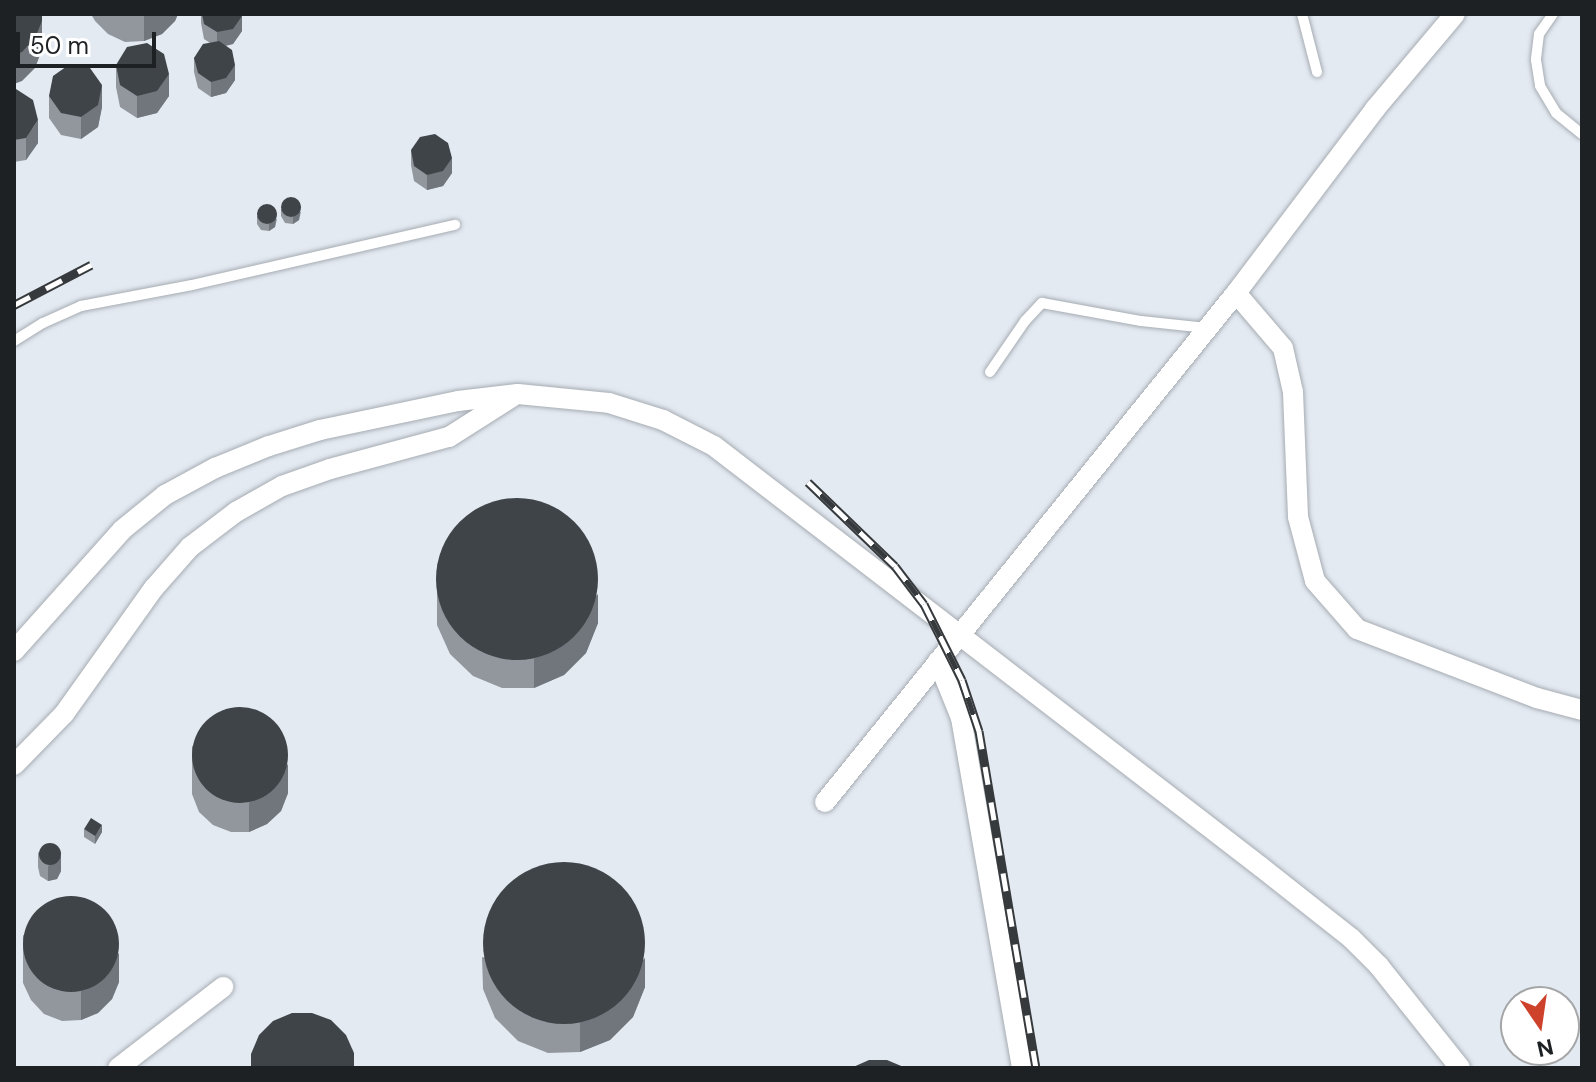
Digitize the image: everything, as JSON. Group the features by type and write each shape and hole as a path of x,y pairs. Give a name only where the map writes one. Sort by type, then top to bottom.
{"street":[{"path":"825,802 1236,293 1375,109 1455,14"},
{"path":"1236,293 1283,348 1293,392 1298,517 1315,581 1357,629 1537,698 1582,710"},
{"path":"14,765 64,714 163,578 190,547 236,512 282,486 330,469 449,437 518,394"},
{"path":"14,651 122,530 165,495 215,468 320,430 458,401 518,394 609,403 663,420 714,446 960,632 1351,938 1379,966 1460,1068"},
{"path":"938,661 961,718 1022,1068"},
{"path":"118,1068 223,987"}],"lane":[{"path":"1302,14 1317,72"},
{"path":"1553,14 1539,34 1536,60 1540,86 1556,113 1582,134"},
{"path":"14,341 43,323 81,306 192,285 455,225"},
{"path":"990,372 1025,321 1042,303 1141,321 1207,328"}],"building":[{"path":"14,14 42,14 42,21 35,38 22,52 14,55"},
{"path":"202,14 242,16 233,29 217,32 204,24"},
{"path":"219,41 232,50 235,65 226,78 211,82 198,73 194,58 203,44"},
{"path":"147,43 164,54 169,74 157,91 137,96 120,85 116,65 127,47"},
{"path":"70,64 90,68 102,85 98,105 81,117 61,113 49,96 53,76"},
{"path":"14,90 33,100 38,120 26,138 14,140"},
{"path":"435,134 448,143 452,158 443,171 427,175 414,166 411,150 420,137"},
{"path":"291,197 298,200 301,207 298,214 291,217 284,214 281,207 284,200"},
{"path":"267,204 274,207 277,214 274,221 267,224 260,221 257,214 260,207"},
{"path":"517,498 548,504 574,522 592,548 598,579 592,610 574,636 548,654 517,660 486,654 460,636 442,610 436,579 442,548 460,522 486,504"},
{"path":"240,707 258,711 274,721 284,737 288,755 284,773 274,789 258,799 240,803 222,799 206,789 196,773 192,755 196,737 206,721 222,711"},
{"path":"91,818 102,825 95,836 84,829"},
{"path":"50,843 58,846 61,854 58,862 50,865 42,862 39,854 42,846"},
{"path":"564,862 595,868 622,885 639,912 645,943 639,974 622,1001 595,1018 564,1024 533,1018 506,1001 489,974 483,943 489,912 506,885 533,868"},
{"path":"71,896 89,900 105,910 115,926 119,944 115,962 105,978 89,988 71,992 53,988 37,978 27,962 23,944 27,926 37,910 53,900"},
{"path":"292,1013 312,1013 331,1020 346,1035 354,1053 354,1068 251,1068 251,1054 259,1035 273,1021"},
{"path":"869,1060 887,1060 906,1068 851,1068"}],"railway":[{"path":"14,305 91,265"},
{"path":"808,482 895,566 924,604 962,680 979,731 1036,1068"}]}
